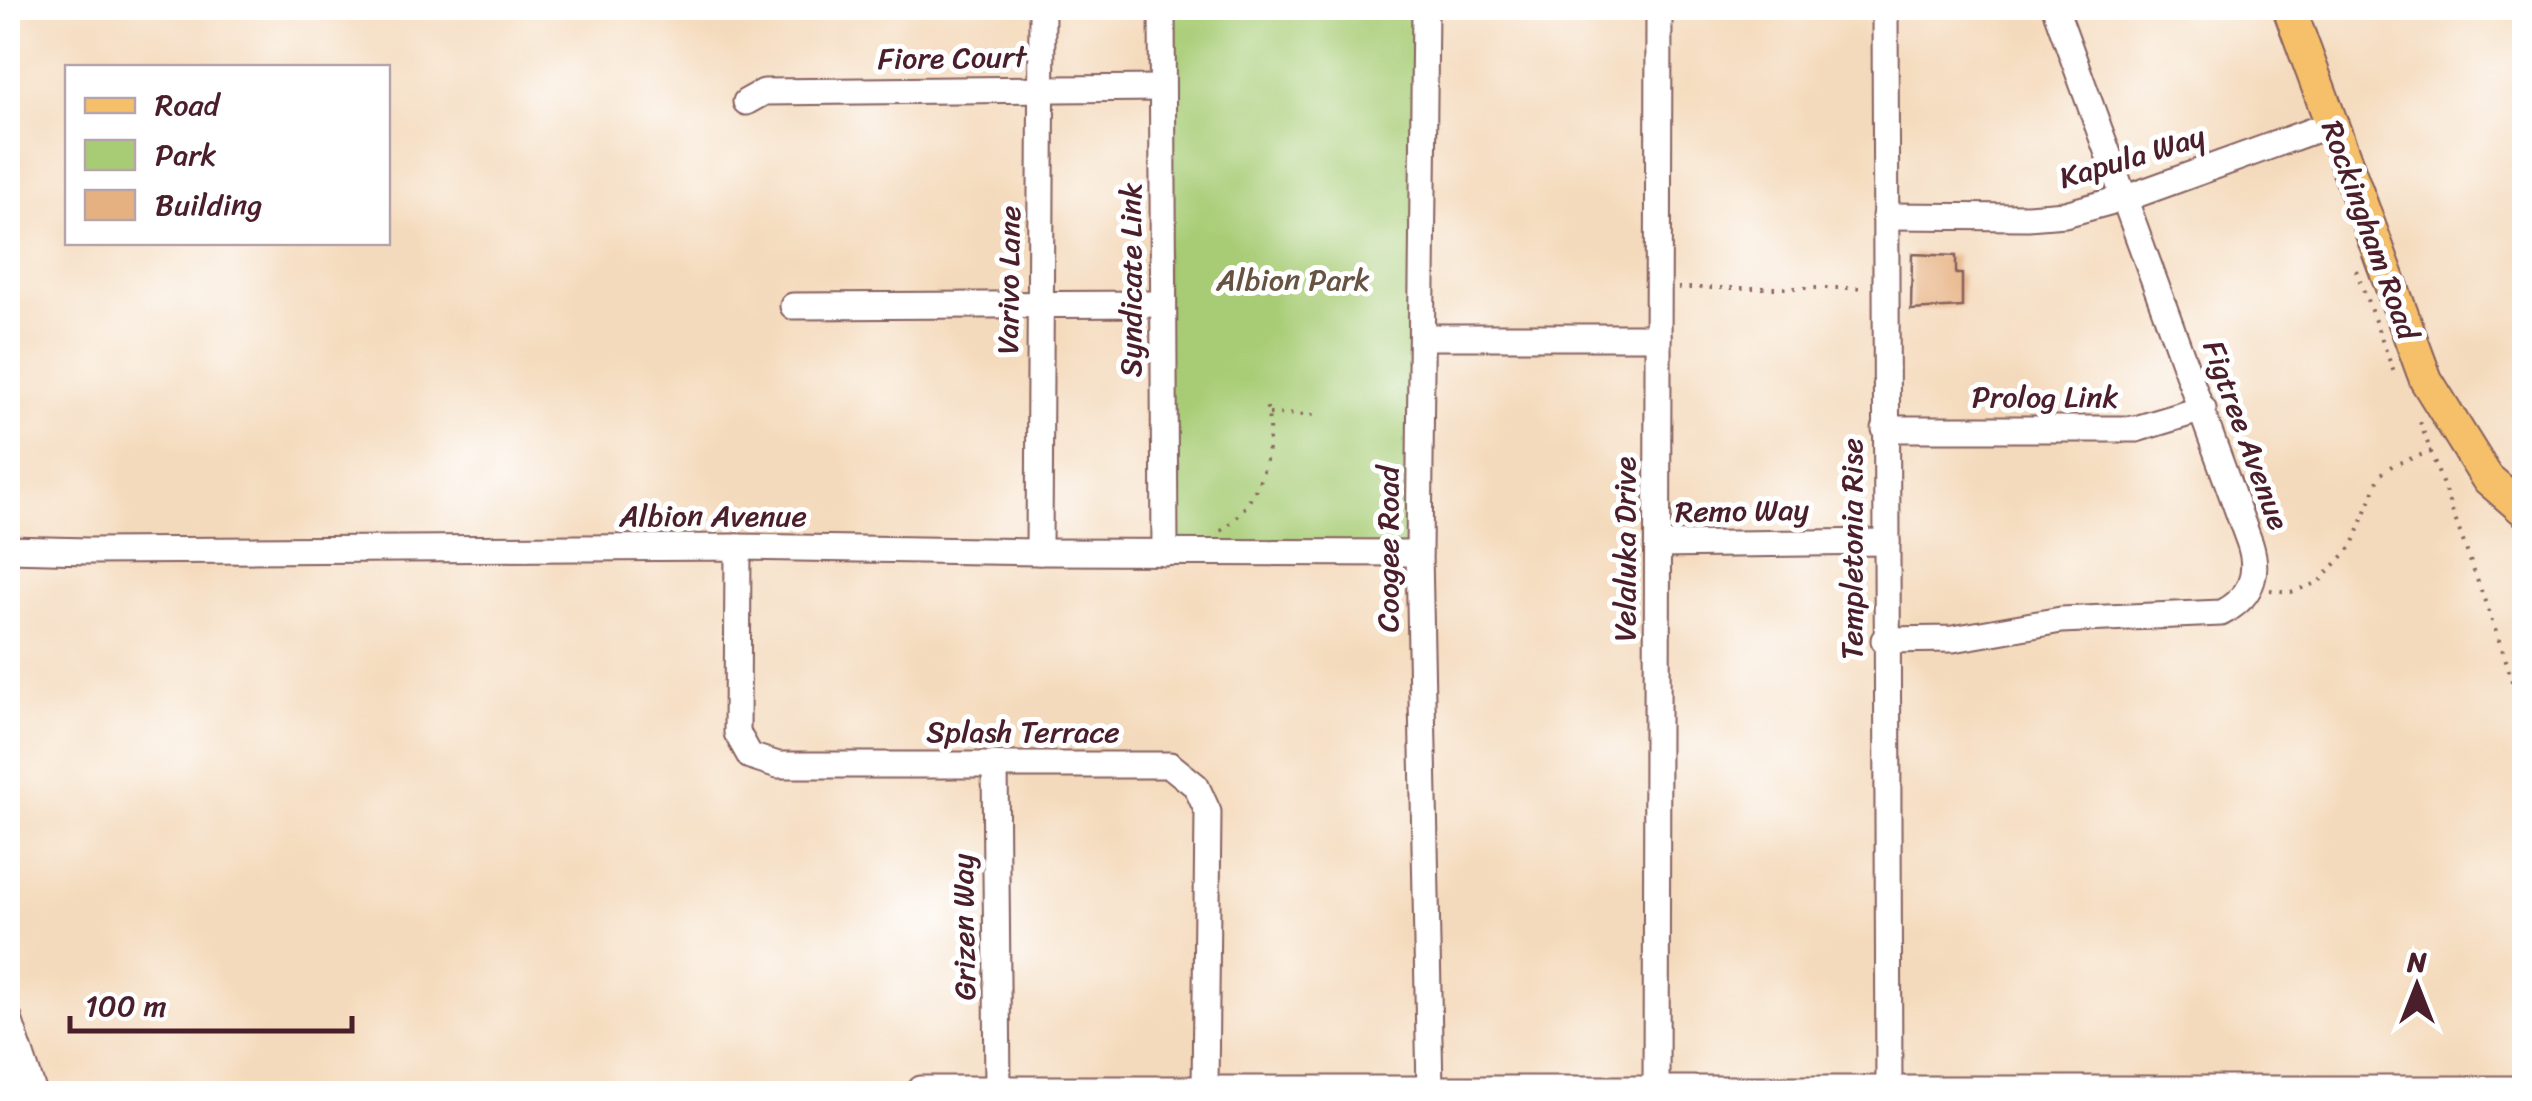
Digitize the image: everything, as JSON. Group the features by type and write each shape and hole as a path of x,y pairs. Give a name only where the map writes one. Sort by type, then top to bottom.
{"main road":[{"name":"Rockingham Road","path":"2289,8 2426,380 2487,478 2524,510"},
{"name":"Rockingham Road","path":"2468,445 2524,485"}],"street":[{"name":"Varivo Lane","path":"1038,552 1042,8"},
{"name":"Syndicate Link","path":"1162,8 1165,552"},
{"name":"Coogee Road","path":"1425,8 1419,553 1430,1090"},
{"name":"Velaluka Drive","path":"1656,1090 1659,8"},
{"name":"Templetonia Rise","path":"1885,8 1888,1090"},
{"name":"Figtree Avenue","path":"2056,8 2254,554 2251,586"},
{"name":"Fiore Court","path":"746,102 764,92 1162,88"},
{"name":"Kapula Way","path":"1885,216 2047,216 2125,198 2331,124"},
{"path":"793,306 1164,304"},
{"path":"1422,337 1658,337"},
{"name":"Prolog Link","path":"1885,429 2136,429 2202,409"},
{"name":"Remo Way","path":"1658,545 1887,542"},
{"name":"Albion Avenue","path":"8,548 108,551 738,547 1419,553"},
{"name":"Splash Terrace","path":"738,547 737,733 750,756 778,765 1170,765 1196,786 1208,812 1205,1089"},
{"path":"1884,640 1954,639 2061,620 2206,616 2233,607 2251,586"},
{"name":"Grizen Way","path":"996,764 998,1089"},
{"path":"8,1016 34,1094"},
{"path":"921,1089 2524,1088"}],"path":[{"path":"2355,267 2402,390"},
{"path":"1658,288 1885,288"},
{"path":"1217,534 1238,516 1258,486 1266,462 1265,400"},
{"path":"1268,414 1314,415"},
{"path":"2417,417 2504,657 2524,724"},
{"path":"2251,586 2291,592 2319,582 2353,545 2380,475 2393,465 2432,451"}],"green space":[{"name":"Albion Park","path":"1162,8 1425,8 1419,553 1165,553"}],"building":[{"path":"1912,254 1956,256 1956,274 1962,274 1962,307 1911,310"}]}
